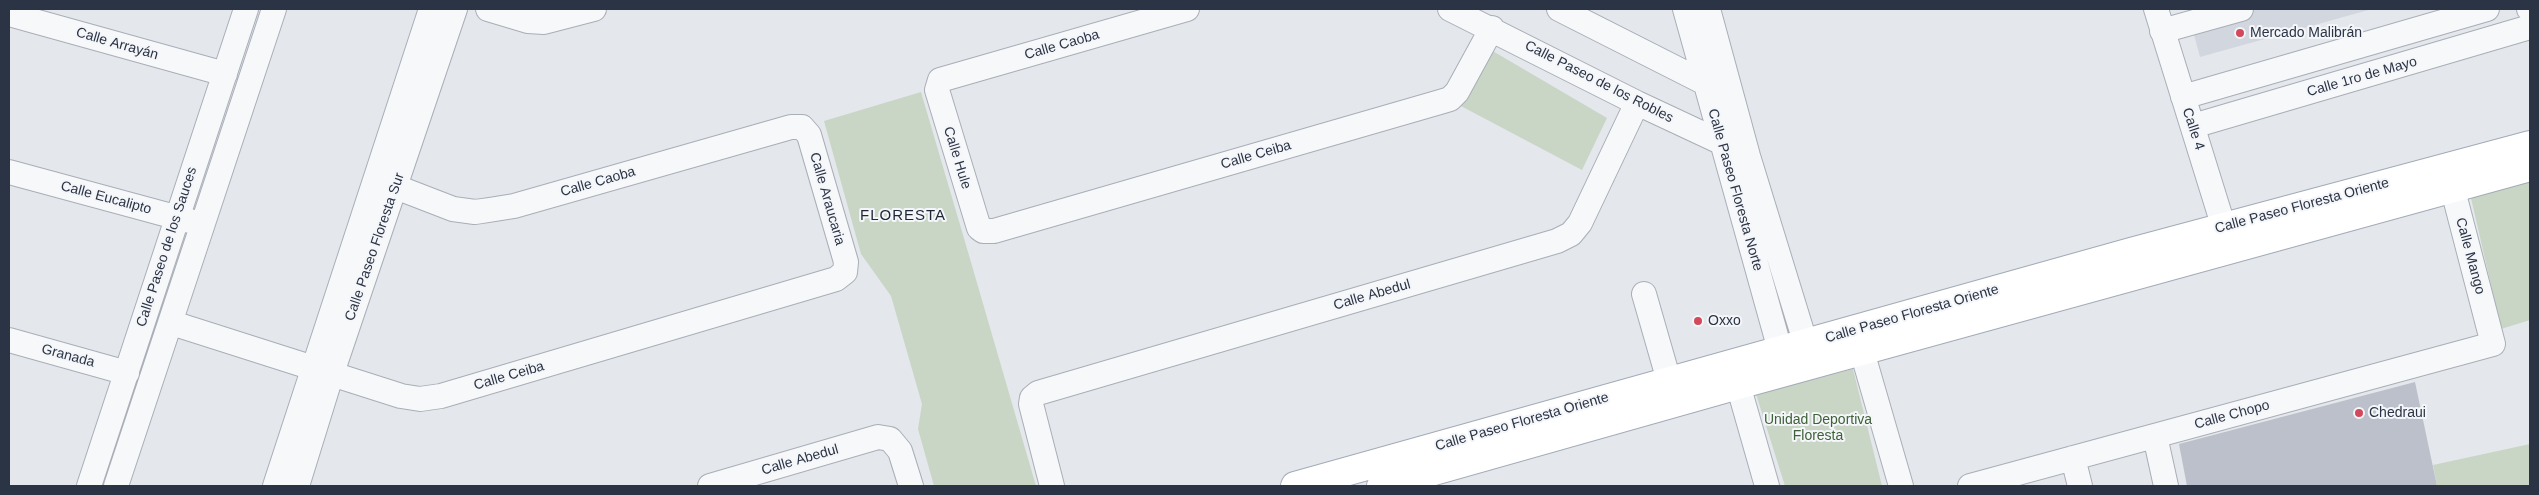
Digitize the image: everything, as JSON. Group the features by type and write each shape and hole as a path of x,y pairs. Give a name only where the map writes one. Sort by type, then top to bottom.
{"main road":[{"name":"Calle Paseo Floresta Oriente","path":"1382,486 1735,374 2449,177 2530,145"},
{"name":"Calle Paseo Floresta Oriente","path":"2449,177 2530,167"},
{"name":"Calle Paseo Floresta Oriente","path":"1310,484 1669,381 1735,374"}],"street":[{"name":"Calle Paseo de los Sauces","path":"89,486 246,9"},
{"name":"Calle Paseo de los Sauces","path":"116,486 172,323 274,9"},
{"name":"Calle Paseo Floresta Sur","path":"275,486 396,187 419,83 431,9"},
{"name":"Calle Paseo Floresta Sur","path":"297,486 323,370 419,83 455,9"},
{"path":"488,9 528,20 544,22 594,9"},
{"name":"Calle Caoba","path":"938,82 943,78 1187,9"},
{"name":"Calle Paseo de los Robles","path":"1450,9 1492,28 1637,104 1748,156"},
{"path":"1560,9 1731,95"},
{"name":"Calle Paseo Floresta Norte","path":"1685,9 1721,142 1795,358"},
{"name":"Calle Paseo Floresta Norte","path":"1708,9 1748,156 1795,358"},
{"name":"Calle 4","path":"2156,9 2227,238"},
{"path":"2162,32 2242,9"},
{"path":"2183,97 2487,9"},
{"name":"Calle Arrayán","path":"9,14 225,74"},
{"name":"Calle 1ro de Mayo","path":"2193,126 2530,27"},
{"name":"Calle Ceiba","path":"983,231 994,231 1450,99 1457,92 1492,28"},
{"name":"Calle Hule","path":"938,82 937,90 977,224 983,231"},
{"name":"Calle Abedul","path":"1052,486 1031,404 1032,398 1038,393 1557,241 1571,234 1580,223 1637,104"},
{"name":"Calle Caoba","path":"396,187 454,209 475,212 489,210 514,206 791,127 802,127"},
{"name":"Calle Araucaria","path":"802,127 808,135 846,262 845,272"},
{"name":"Calle Eucalipto","path":"9,172 203,225"},
{"name":"Calle Mango","path":"2449,177 2493,344"},
{"name":"Calle Ceiba","path":"172,323 401,396 420,399 441,396 836,279 845,272"},
{"path":"1644,294 1669,381"},
{"name":"Granada","path":"9,340 127,373"},
{"path":"1859,340 1901,486"},
{"name":"Calle Chopo","path":"1970,486 2493,344"},
{"path":"1735,374 1767,486"},
{"name":"Calle Abedul","path":"710,486 878,436 890,439 900,451 911,486"},
{"path":"2156,436 2166,486"},
{"path":"2073,458 2080,486"}],"shaded area":[{"name":"Mercado Malibrán","path":"2187,9 2372,9 2200,57"}],"green space":[{"path":"1491,50 1607,118 1582,170 1459,105"},
{"path":"921,92 1036,486 934,486 918,429 922,404 891,296 861,254 824,121"},
{"path":"2530,180 2530,320 2501,329 2471,198"},
{"name":"Unidad Deportiva Floresta","path":"1853,369 1882,486 1785,486 1756,394"},
{"path":"2530,444 2530,486 2437,486 2433,465"}],"building":[{"name":"Chedraui","path":"2415,382 2437,486 2187,486 2179,444"}],"place":[{"name":"Mercado Malibrán","path":"2240,33"},
{"name":"Oxxo","path":"1698,321"},
{"name":"Chedraui","path":"2359,413"}],"district":[{"name":"FLORESTA","path":"903,216"}]}
